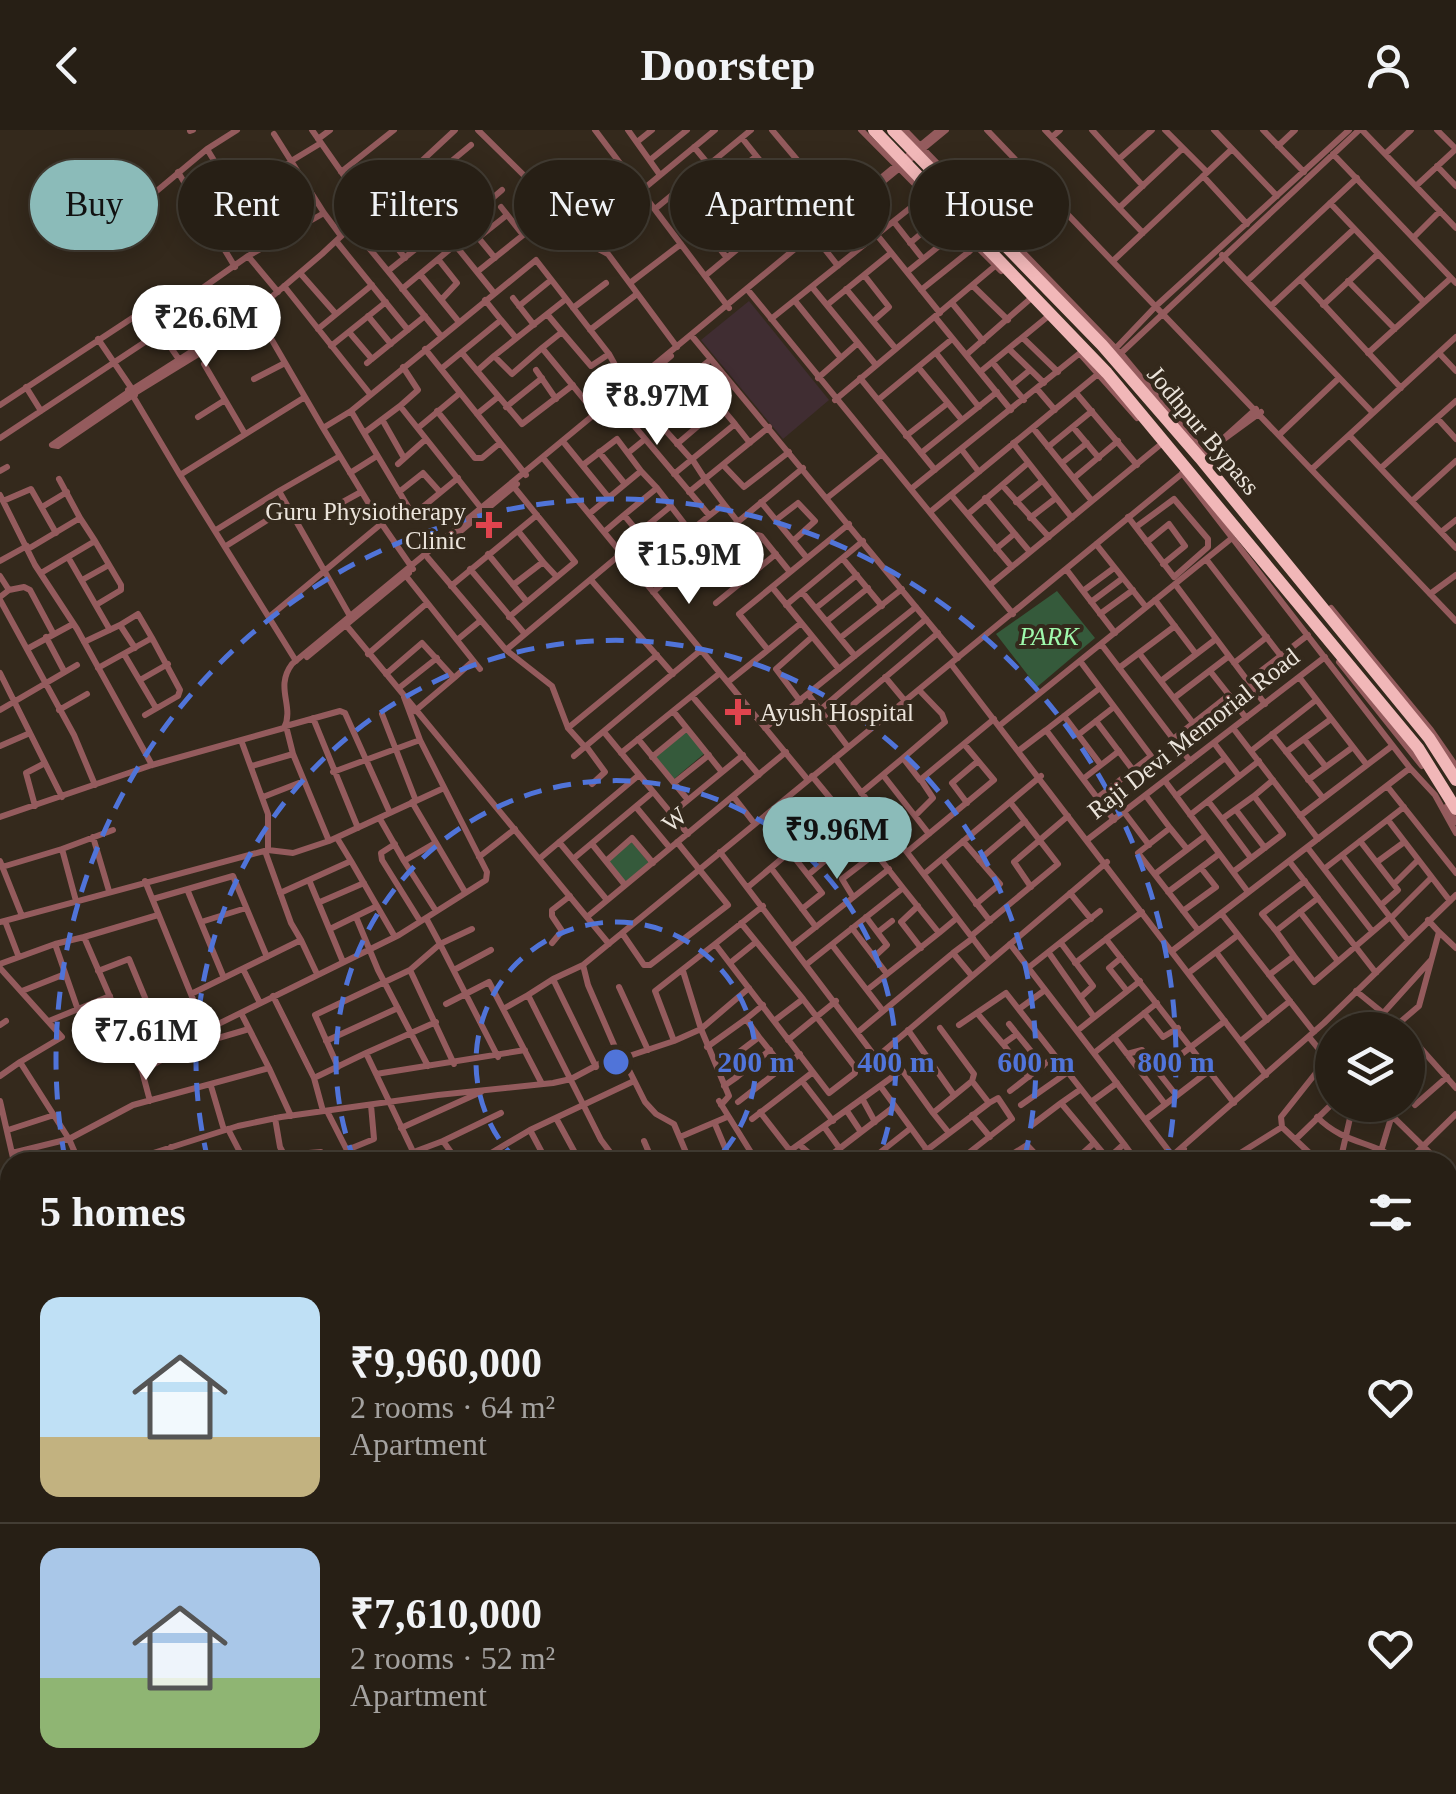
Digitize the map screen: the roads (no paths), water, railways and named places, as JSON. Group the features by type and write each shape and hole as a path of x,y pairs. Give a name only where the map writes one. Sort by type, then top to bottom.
{"highway":[{"path":"874,130 1075,339 1154,428 1418,748 1456,808"},
{"name":"Jodhpur Bypass","path":"893,130 1090,332 1165,417 1428,738 1456,780"}],"street":[{"path":"193,160 237,130"},
{"path":"312,130 334,162"},
{"path":"293,160 330,130"},
{"path":"356,160 394,130"},
{"path":"421,160 455,130"},
{"path":"478,130 558,210 583,242 608,254 676,346"},
{"path":"595,130 618,160"},
{"path":"628,130 660,174"},
{"path":"636,142 652,130"},
{"path":"650,160 687,130"},
{"path":"715,160 751,130"},
{"path":"772,130 797,160"},
{"path":"861,130 910,183"},
{"path":"905,130 1118,350 1431,730 1456,766"},
{"path":"890,175 942,130"},
{"path":"992,132 1005,130"},
{"path":"1045,130 1143,232"},
{"path":"1052,137 1060,130"},
{"path":"1092,130 1143,186"},
{"path":"1119,160 1152,130"},
{"path":"1165,130 1247,224"},
{"path":"1214,130 1277,196"},
{"path":"1263,130 1304,172"},
{"path":"1278,146 1295,130"},
{"path":"1220,253 1348,130"},
{"path":"1118,350 1220,253 1360,130 1456,228"},
{"path":"1385,154 1410,130"},
{"path":"1416,186 1456,149 1437,130"},
{"path":"650,183 712,131"},
{"path":"992,132 1160,308"},
{"path":"992,132 1456,618"},
{"path":"274,134 291,160"},
{"path":"742,138 755,158 752,160"},
{"path":"453,160 471,145"},
{"path":"694,147 705,160"},
{"path":"1119,208 1183,148"},
{"path":"1115,259 1232,148"},
{"path":"207,149 214,160"},
{"path":"1334,154 1454,280 1368,353"},
{"path":"1437,166 1455,183"},
{"path":"897,169 910,182"},
{"path":"890,174 897,169"},
{"path":"158,189 178,172"},
{"path":"1247,281 1357,178"},
{"path":"494,199 502,190"},
{"path":"314,196 334,231"},
{"path":"655,210 670,197"},
{"path":"650,203 670,230"},
{"path":"1330,203 1424,302"},
{"path":"501,208 514,224"},
{"path":"890,225 910,209"},
{"path":"1413,238 1440,211"},
{"path":"314,217 324,212"},
{"path":"494,225 507,215"},
{"path":"894,222 910,242"},
{"path":"1271,306 1354,228"},
{"path":"131,392 257,314 334,242"},
{"path":"478,272 514,242"},
{"path":"226,250 236,267"},
{"path":"230,303 178,338 164,316 256,250"},
{"path":"347,250 408,330"},
{"path":"371,250 442,336"},
{"path":"399,250 405,258"},
{"path":"388,271 414,250"},
{"path":"402,288 449,250"},
{"path":"459,250 494,293"},
{"path":"488,250 495,258"},
{"path":"630,284 673,250"},
{"path":"686,250 728,307"},
{"path":"722,250 728,258"},
{"path":"705,276 737,250"},
{"path":"748,291 796,250"},
{"path":"286,674 482,508 801,250"},
{"path":"825,250 838,266"},
{"path":"771,319 858,250"},
{"path":"889,250 921,290 952,339 1011,410"},
{"path":"916,250 923,259"},
{"path":"907,272 934,250"},
{"path":"921,290 971,250"},
{"path":"973,250 996,266 1080,353 1183,472 1421,764 1456,822"},
{"path":"827,305 891,253"},
{"path":"1220,253 1373,413"},
{"path":"1323,305 1378,254"},
{"path":"248,256 318,329 370,394"},
{"path":"438,259 457,283 441,300"},
{"path":"323,428 350,411 536,260 609,354 629,389 692,460 738,522"},
{"path":"835,400 996,266"},
{"path":"300,273 336,314"},
{"path":"420,274 459,322"},
{"path":"864,275 888,307 873,321"},
{"path":"1300,279 1400,388"},
{"path":"519,306 551,280"},
{"path":"1348,281 1395,329"},
{"path":"573,308 606,283"},
{"path":"318,329 372,285"},
{"path":"973,286 1008,320"},
{"path":"812,287 876,365"},
{"path":"846,289 896,349"},
{"path":"748,291 1013,614"},
{"path":"590,330 638,294"},
{"path":"513,298 534,324"},
{"path":"187,299 201,323"},
{"path":"476,371 566,299"},
{"path":"486,300 516,338"},
{"path":"794,300 841,358"},
{"path":"966,355 1029,300"},
{"path":"331,346 386,302"},
{"path":"952,303 983,341"},
{"path":"0,405 149,306"},
{"path":"75,431 178,358 257,314"},
{"path":"257,314 381,524 412,568"},
{"path":"547,314 590,366 609,354"},
{"path":"368,316 390,344"},
{"path":"349,332 370,361 424,316"},
{"path":"980,372 1046,318"},
{"path":"441,370 501,320"},
{"path":"0,438 160,332 178,358"},
{"path":"494,356 512,374 562,332"},
{"path":"544,459 692,336"},
{"path":"692,336 938,633 994,719 1088,839"},
{"path":"1313,468 1456,337"},
{"path":"1023,338 1058,372"},
{"path":"878,400 952,339"},
{"path":"97,340 296,661"},
{"path":"818,378 858,344"},
{"path":"542,348 597,415"},
{"path":"1010,349 1031,370 1055,410"},
{"path":"425,350 526,474"},
{"path":"462,352 522,424 573,385"},
{"path":"936,352 979,406"},
{"path":"1439,352 1456,371"},
{"path":"911,489 1080,353"},
{"path":"648,412 711,359"},
{"path":"992,362 1024,400"},
{"path":"254,380 285,363"},
{"path":"204,364 245,434"},
{"path":"918,367 962,420"},
{"path":"364,433 418,390 403,368"},
{"path":"536,370 556,399"},
{"path":"1012,385 1031,370"},
{"path":"694,374 750,443"},
{"path":"930,512 1098,374"},
{"path":"506,407 542,378"},
{"path":"860,378 935,470"},
{"path":"1281,432 1339,378"},
{"path":"26,387 41,411"},
{"path":"677,388 704,420 677,444"},
{"path":"920,453 997,392"},
{"path":"418,428 460,393"},
{"path":"1076,393 1137,464"},
{"path":"180,475 305,396"},
{"path":"477,414 498,397"},
{"path":"198,417 225,400"},
{"path":"1381,468 1456,401"},
{"path":"615,403 709,514"},
{"path":"906,436 948,403"},
{"path":"400,406 482,508"},
{"path":"350,411 410,516 458,478"},
{"path":"1258,411 1313,468"},
{"path":"1205,455 1258,411"},
{"path":"437,412 475,458 482,458 500,443"},
{"path":"1048,447 1092,412"},
{"path":"1437,418 1456,439"},
{"path":"383,421 401,461 426,438"},
{"path":"674,474 735,424"},
{"path":"689,492 769,427"},
{"path":"1033,428 1092,501"},
{"path":"1073,428 1099,458"},
{"path":"1349,434 1456,548"},
{"path":"583,465 616,440 690,531"},
{"path":"628,453 644,440"},
{"path":"1074,478 1118,442"},
{"path":"1014,443 1072,518"},
{"path":"565,444 609,498"},
{"path":"1062,463 1087,444"},
{"path":"990,585 1160,445"},
{"path":"962,450 979,472"},
{"path":"600,452 625,484"},
{"path":"722,465 744,488 789,452"},
{"path":"827,498 882,454"},
{"path":"216,530 340,456"},
{"path":"350,473 377,456"},
{"path":"544,459 786,752 840,810 748,887"},
{"path":"1412,502 1456,461"},
{"path":"968,514 1028,463"},
{"path":"653,592 803,468"},
{"path":"590,514 641,472"},
{"path":"503,1009 582,965 609,944 1183,472"},
{"path":"1183,472 1434,796 1456,833"},
{"path":"399,492 423,473 440,492"},
{"path":"395,937 351,861 333,839 304,780 286,726 282,687 296,661 406,576 526,474"},
{"path":"59,479 122,588 96,605"},
{"path":"1016,502 1042,481"},
{"path":"1002,484 1049,537"},
{"path":"509,617 575,562 514,487"},
{"path":"56,533 31,488 2,498 152,765"},
{"path":"604,532 657,488"},
{"path":"206,1030 395,937 488,876 420,740 404,697 347,621 279,491"},
{"path":"42,508 67,492"},
{"path":"332,508 362,492"},
{"path":"952,496 1012,567"},
{"path":"985,498 1030,552"},
{"path":"1030,518 1056,498"},
{"path":"1136,526 1174,499 1208,539 1208,547 1176,581"},
{"path":"762,502 807,558"},
{"path":"776,520 798,503 815,520 794,542"},
{"path":"658,557 724,504"},
{"path":"638,533 671,506"},
{"path":"226,546 288,507"},
{"path":"1158,510 1196,558"},
{"path":"0,522 12,515"},
{"path":"451,586 536,515"},
{"path":"624,515 673,576"},
{"path":"1128,517 1265,704"},
{"path":"0,561 80,518"},
{"path":"1441,532 1456,520"},
{"path":"269,616 381,524"},
{"path":"768,650 738,614 848,524"},
{"path":"1148,542 1169,524"},
{"path":"518,530 557,578"},
{"path":"726,532 741,548 761,536 790,572"},
{"path":"996,549 1014,534"},
{"path":"1001,726 1232,538"},
{"path":"41,573 95,541"},
{"path":"786,605 863,541"},
{"path":"1096,544 1146,607"},
{"path":"1163,564 1185,546"},
{"path":"488,554 527,602"},
{"path":"506,650 622,554"},
{"path":"716,603 776,554"},
{"path":"68,557 110,630"},
{"path":"428,558 506,650 552,686 568,728 606,772 592,784"},
{"path":"843,559 882,606"},
{"path":"1206,559 1281,656"},
{"path":"514,585 542,562"},
{"path":"82,580 109,565"},
{"path":"1083,590 1114,568"},
{"path":"470,569 524,633"},
{"path":"1066,569 1115,633"},
{"path":"816,608 857,575"},
{"path":"1432,593 1456,575"},
{"path":"0,576 9,590"},
{"path":"406,576 480,670"},
{"path":"1091,602 1123,578"},
{"path":"592,580 673,674"},
{"path":"772,587 839,669"},
{"path":"827,621 868,588"},
{"path":"840,638 902,589"},
{"path":"64,671 30,590 9,590 0,599 95,785"},
{"path":"1100,614 1133,590"},
{"path":"802,592 855,656"},
{"path":"1155,600 1196,654"},
{"path":"368,654 426,604"},
{"path":"766,728 916,607"},
{"path":"84,642 138,614 168,664 179,694 145,716"},
{"path":"820,710 926,620"},
{"path":"457,640 480,621"},
{"path":"728,682 801,622"},
{"path":"27,648 74,624"},
{"path":"120,625 134,648"},
{"path":"1120,668 1175,626"},
{"path":"830,723 938,633"},
{"path":"1248,681 1308,635"},
{"path":"800,700 776,670 812,636"},
{"path":"98,668 152,638"},
{"path":"1174,698 1266,638"},
{"path":"1161,681 1216,639"},
{"path":"386,674 419,644 426,644 454,678"},
{"path":"1101,644 1190,762"},
{"path":"574,756 701,650"},
{"path":"124,654 156,708"},
{"path":"1139,654 1193,724"},
{"path":"568,728 658,655"},
{"name":"Raji Devi Memorial Road","path":"1088,839 1324,657"},
{"path":"399,688 438,658"},
{"path":"954,661 1267,1074"},
{"path":"1080,661 1151,756 1097,798"},
{"path":"415,710 473,662"},
{"path":"140,680 168,664"},
{"path":"0,710 78,665"},
{"path":"1210,671 1246,718"},
{"path":"621,753 720,673"},
{"path":"866,673 875,686"},
{"path":"0,674 62,797"},
{"path":"885,677 905,701"},
{"path":"1299,678 1367,765"},
{"path":"1020,750 1100,688"},
{"path":"862,793 945,722 919,690"},
{"path":"59,710 87,694"},
{"path":"808,694 848,747"},
{"path":"1173,739 1228,695"},
{"path":"692,696 759,774"},
{"path":"404,697 609,944"},
{"path":"1250,751 1316,700"},
{"path":"1078,734 1114,707"},
{"path":"0,817 152,765 340,711 346,714 390,813"},
{"path":"672,711 722,772"},
{"path":"382,714 414,802 434,843 466,892"},
{"path":"1064,716 1101,765"},
{"path":"313,718 358,828"},
{"path":"1286,752 1331,718"},
{"path":"920,780 994,719"},
{"path":"1096,721 1133,770"},
{"path":"1233,728 1318,838"},
{"path":"652,756 687,729"},
{"path":"1046,730 1114,820"},
{"path":"604,732 688,834"},
{"path":"0,746 30,733"},
{"path":"1272,734 1322,798"},
{"path":"638,739 688,800"},
{"path":"1304,739 1326,767"},
{"path":"241,740 268,814 266,850 280,893 318,974"},
{"path":"333,772 420,740"},
{"path":"1214,743 1239,776"},
{"path":"907,852 994,780 964,744"},
{"path":"1308,780 1352,746"},
{"path":"1300,816 1392,746"},
{"path":"1083,779 1119,751"},
{"name":"W","path":"587,917 786,752"},
{"path":"252,766 294,754"},
{"path":"674,784 708,754"},
{"path":"671,814 744,755"},
{"path":"834,758 990,961"},
{"path":"903,758 933,798 915,816"},
{"path":"1176,796 1225,758"},
{"path":"967,802 952,783 978,761"},
{"path":"1190,815 1258,761"},
{"path":"35,806 26,774 45,762"},
{"path":"1173,950 1410,768"},
{"path":"540,859 639,775"},
{"path":"882,775 929,834"},
{"path":"924,874 1040,777"},
{"path":"263,797 304,780"},
{"path":"1222,820 1273,780"},
{"path":"1165,781 1248,892"},
{"path":"1387,786 1456,873"},
{"path":"18,955 3,921 266,850 293,853 380,819 444,788"},
{"path":"574,859 653,792"},
{"path":"732,796 754,824"},
{"path":"1146,796 1188,850"},
{"path":"1233,872 1283,834 1254,796"},
{"path":"1208,801 1252,858"},
{"path":"858,1032 1058,864 1010,802"},
{"path":"622,933 644,965 650,965 728,905 636,806"},
{"path":"1324,869 1404,808"},
{"path":"1236,810 1265,848"},
{"path":"1124,812 1148,845"},
{"path":"808,874 878,815"},
{"path":"1032,887 1014,862 1068,816"},
{"path":"380,819 436,911"},
{"path":"1181,1152 1453,898 1431,878 1388,820"},
{"path":"979,860 1025,821"},
{"path":"1170,828 1138,853 1198,930"},
{"path":"479,857 515,829"},
{"path":"22,916 1,864 62,849 112,830"},
{"path":"860,832 939,934"},
{"path":"1154,874 1206,836"},
{"path":"93,838 109,892"},
{"path":"606,860 632,838 652,863"},
{"path":"963,841 1000,884 976,904"},
{"path":"1360,841 1398,890 1381,905"},
{"path":"560,842 607,900"},
{"path":"1377,862 1403,842"},
{"path":"404,861 434,843"},
{"path":"395,844 380,856 440,944 498,1056"},
{"path":"592,844 625,886"},
{"path":"1307,847 1372,931"},
{"path":"62,849 76,901"},
{"path":"720,852 878,1056 1106,862"},
{"path":"790,852 822,893 802,909"},
{"path":"854,897 842,879 876,853"},
{"path":"1168,892 1220,854"},
{"path":"1342,855 1408,940"},
{"path":"942,858 990,922"},
{"path":"280,893 351,861"},
{"path":"1289,861 1376,973"},
{"path":"1394,884 1417,861"},
{"path":"1106,862 1267,1074"},
{"path":"771,868 816,927"},
{"path":"1183,911 1216,887 1201,868"},
{"path":"793,945 889,869"},
{"path":"152,899 234,876 267,957"},
{"path":"1304,881 1262,914 1314,982 1431,878"},
{"path":"309,880 343,962"},
{"path":"145,881 210,1041"},
{"path":"320,902 364,883"},
{"path":"807,964 903,888"},
{"path":"187,889 224,978"},
{"path":"1070,893 1090,919"},
{"path":"552,943 562,931 552,910 570,896"},
{"path":"1276,932 1318,898"},
{"path":"330,929 377,906"},
{"path":"674,1042 655,991 763,906"},
{"path":"918,906 900,922 920,948"},
{"path":"200,922 246,908"},
{"path":"1028,968 1100,911"},
{"path":"1075,963 1142,912"},
{"path":"1300,912 1338,960"},
{"path":"1221,913 1290,1001 1315,1040"},
{"path":"0,1076 62,1037 0,966 18,955 158,915"},
{"path":"356,917 428,1066"},
{"path":"866,918 887,946 874,957"},
{"path":"867,990 958,918"},
{"path":"1428,920 1456,948"},
{"path":"878,932 892,921"},
{"path":"715,944 830,1094 856,1070 742,924"},
{"path":"852,928 887,974"},
{"path":"338,1067 315,1015 410,970 440,944 472,929"},
{"path":"1415,1012 1439,932"},
{"path":"1191,971 1238,935"},
{"path":"84,937 132,1041 150,1100"},
{"path":"1106,939 1234,1103"},
{"path":"191,994 301,940"},
{"path":"730,963 756,942"},
{"path":"55,944 78,1010"},
{"path":"1010,944 1167,1152"},
{"path":"1060,944 1093,986 1081,997"},
{"path":"831,945 883,1011"},
{"path":"454,970 491,950"},
{"path":"1048,952 1094,1017"},
{"path":"1216,952 1268,1020"},
{"path":"953,953 972,976"},
{"path":"1269,975 1294,956"},
{"path":"1120,958 1110,968 1127,991"},
{"path":"98,971 130,959 158,1028"},
{"path":"1356,990 1384,1012 1432,960"},
{"path":"582,965 634,1082 656,1114 674,1124 686,1152"},
{"path":"243,968 260,1004"},
{"path":"410,970 454,1064"},
{"path":"683,971 707,1047 729,1097 720,1103 749,1152"},
{"path":"22,990 65,974"},
{"path":"553,979 596,1067"},
{"path":"1077,1031 1140,981"},
{"path":"446,1004 489,982 542,1084"},
{"path":"619,987 648,1050"},
{"path":"157,1152 275,1118 571,1078 701,1029 749,988"},
{"path":"1019,1009 1045,990"},
{"path":"959,1026 1003,993 1130,1152"},
{"path":"528,994 611,1152"},
{"path":"49,1021 110,996"},
{"path":"273,996 347,1150 388,1134"},
{"path":"774,1021 803,998"},
{"path":"788,1040 836,1001"},
{"path":"1243,1040 1290,1001"},
{"path":"1094,1053 1157,1003"},
{"path":"120,1018 148,1004"},
{"path":"707,1047 762,1006"},
{"path":"326,1041 398,1008"},
{"path":"241,1013 290,1116"},
{"path":"1144,1013 1163,1037 1178,1028"},
{"path":"977,1014 1028,1077"},
{"path":"746,1019 783,1067"},
{"path":"132,1041 170,1020 181,1050"},
{"path":"1158,1072 1225,1020"},
{"path":"314,1078 436,1022"},
{"path":"1009,1024 1043,1066"},
{"path":"933,1112 972,1081 974,1074 940,1028"},
{"path":"142,1071 181,1050 249,1029"},
{"path":"908,1030 954,1095"},
{"path":"1003,1044 1017,1034"},
{"path":"716,1068 759,1037"},
{"path":"1114,1037 1165,1104"},
{"path":"376,1074 524,1050"},
{"path":"724,1086 770,1050"},
{"path":"886,1050 949,1133"},
{"path":"1128,1054 1142,1050 1176,1096"},
{"path":"366,1052 412,1152 501,1114"},
{"path":"1425,1053 1456,1088"},
{"path":"738,1102 800,1054"},
{"path":"1010,1091 1056,1056"},
{"path":"730,1058 736,1077"},
{"path":"20,1062 75,1152"},
{"path":"16,1152 69,1139 133,1104 269,1068"},
{"path":"760,1112 791,1152 902,1070"},
{"path":"1145,1120 1210,1070"},
{"path":"752,1119 813,1072"},
{"path":"1021,1105 1068,1072"},
{"path":"1307,1152 1282,1126 1280,1117 1315,1078"},
{"path":"1425,1097 1447,1078"},
{"path":"802,1081 833,1121"},
{"path":"972,1081 989,1103"},
{"path":"493,1152 530,1130 634,1082"},
{"path":"1091,1102 1117,1083"},
{"path":"211,1086 226,1130 239,1152"},
{"path":"881,1087 927,1150"},
{"path":"401,1128 486,1089"},
{"path":"1032,1125 1081,1089"},
{"path":"924,1152 998,1098 1012,1118 975,1152"},
{"path":"863,1100 875,1122"},
{"path":"1061,1102 1100,1152"},
{"path":"1,1103 12,1152"},
{"path":"371,1104 374,1139"},
{"path":"834,1152 896,1106"},
{"path":"847,1111 861,1132"},
{"path":"1416,1152 1456,1114"},
{"path":"8,1130 54,1115"},
{"path":"972,1116 990,1138"},
{"path":"275,1118 284,1152"},
{"path":"556,1118 575,1152"},
{"path":"680,1137 727,1118"},
{"path":"1296,1138 1315,1119"},
{"path":"1322,1122 1345,1139 1384,1152 1390,1122"},
{"path":"1342,1152 1349,1122"},
{"path":"1399,1122 1429,1152"},
{"path":"715,1124 723,1152 743,1143"},
{"path":"1242,1152 1282,1126"},
{"path":"825,1128 840,1148"},
{"path":"880,1152 910,1128"},
{"path":"530,1130 542,1152"},
{"path":"443,1141 451,1152"},
{"path":"644,1141 649,1152"},
{"path":"1084,1152 1094,1143"},
{"path":"1116,1152 1124,1144"},
{"path":"800,1146 808,1152"},
{"path":"171,1147 172,1152"},
{"path":"0,1335 0,1347"}],"place":[{"name":"Guru Physiotherapy Clinic","path":"489,525"},
{"name":"Ayush Hospital","path":"738,712"}],"park label":[{"name":"PARK","path":"1049,636"}]}
